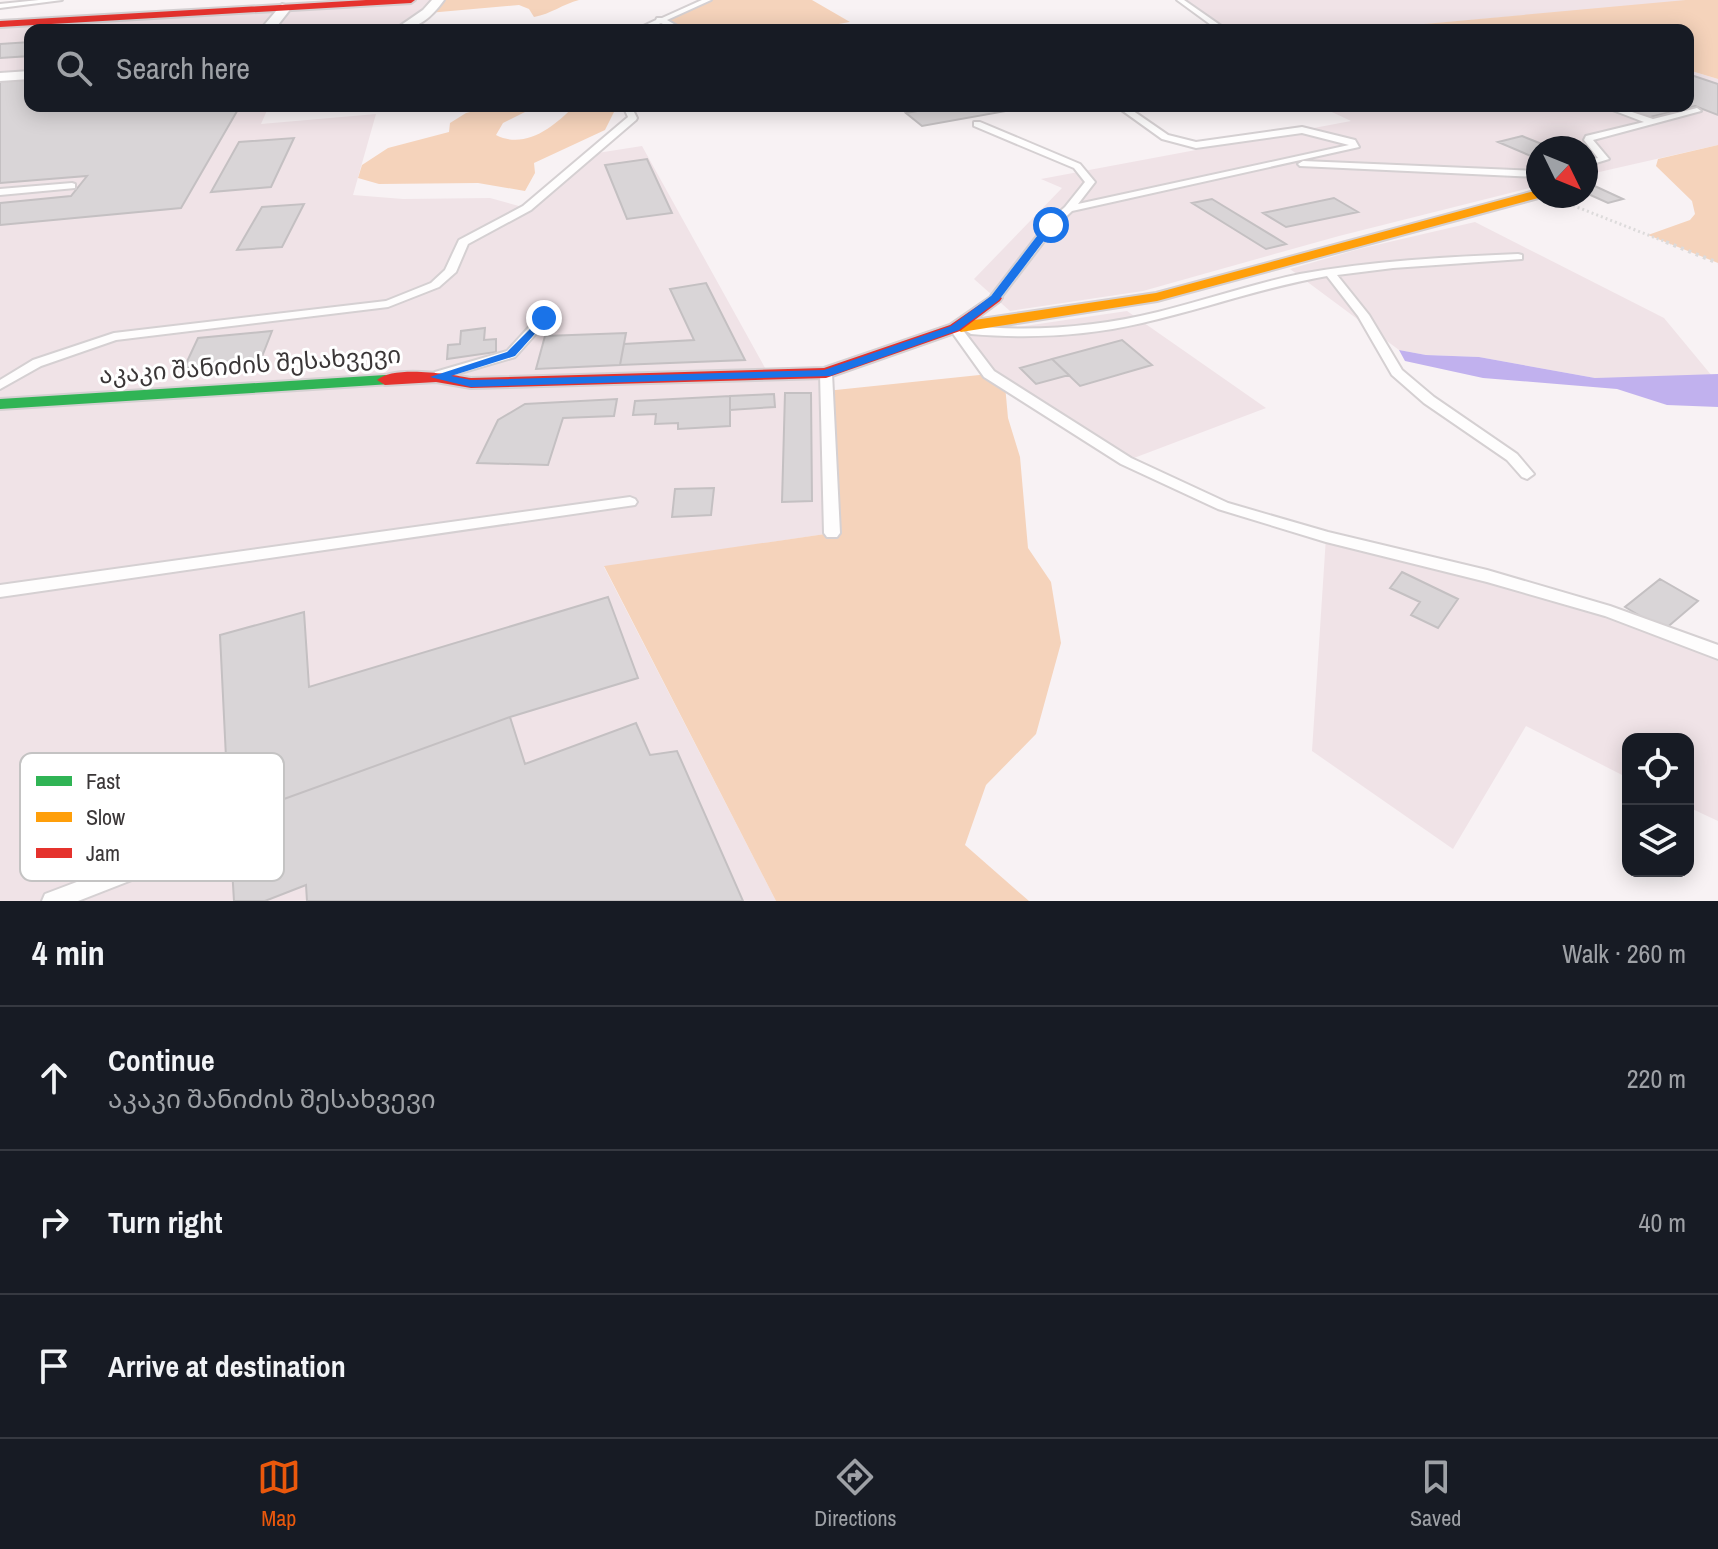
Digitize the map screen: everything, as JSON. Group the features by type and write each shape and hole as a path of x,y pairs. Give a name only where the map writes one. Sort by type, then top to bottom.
{"street":[{"path":"0,24 411,0"},
{"path":"411,24 428,13 438,0"},
{"path":"272,24 286,7"},
{"path":"0,77 24,75"},
{"path":"955,328 1157,297 1526,197"},
{"name":"აკაკი შანიძის შესახვევი","path":"0,404 436,377 471,383 826,373 955,328 995,298"}],"lane":[{"path":"0,6 59,0"},
{"path":"650,24 708,0"},
{"path":"1180,0 1214,24"},
{"path":"659,19 669,24"},
{"path":"0,385 37,363 114,337 388,304 410,296 435,285 450,272 463,242 527,208 633,118 630,112"},
{"path":"1069,209 1354,147 1352,142 1302,130 1210,144 1178,142 1165,137 1129,112"},
{"path":"1624,112 1653,122"},
{"path":"1597,136 1693,112"},
{"name":"აკაკი შანიძის შესახვევი","path":"977,124 1077,166 1090,182 1069,209 1051,225 995,298"},
{"path":"1278,163 1526,173"},
{"path":"0,192 72,186"},
{"path":"955,328 990,332 1065,331 1162,315 1270,284 1330,273 1408,262 1518,257"},
{"path":"1330,273 1363,315 1397,372 1429,400 1512,457 1527,474"},
{"path":"436,377 511,354 544,318"},
{"path":"955,328 989,374 1126,461 1223,506 1326,537 1487,576 1610,612 1718,652"},
{"path":"826,373 832,533"},
{"path":"0,591 630,502"},
{"path":"53,901 104,881"}],"path":[{"path":"1578,208 1718,263"}],"shaded area":[{"path":"438,0 411,24 24,24 24,112 266,112 261,124 376,114 353,195 403,199 490,198 526,208 591,154 642,146 769,375 826,373 832,533 604,567 776,901 0,901 0,24"},
{"path":"438,0 579,0 534,17 529,9 519,5 428,13"},
{"path":"708,0 812,0 850,22 669,24 659,19"},
{"path":"1180,0 1689,1 1425,24 1214,24"},
{"path":"1686,0 1718,0 1718,79 1694,72 1694,24 1424,24"},
{"path":"1694,72 1718,79 1718,145 1598,172 1598,136 1526,136 1526,189 1339,236 1143,291 1010,311 974,279 1062,188 1041,179 1351,121 1332,112 1694,112"},
{"path":"525,112 503,123 496,135 518,140 538,134 568,112 614,112 605,130 534,163 535,173 525,191 478,183 379,184 358,178 362,165 388,148 449,132 450,123 466,113"},
{"path":"1718,145 1718,263 1648,235 1690,220 1695,214 1692,201 1656,166 1658,159"},
{"path":"1475,222 1664,318 1712,376 1595,378 1479,357 1426,355 1399,350 1290,269"},
{"path":"1127,311 1266,408 1126,461 1005,385 955,328 1018,327"},
{"path":"1399,350 1426,355 1479,357 1595,378 1718,374 1718,407 1667,405 1617,389 1483,378 1405,361"},
{"path":"989,374 1005,385 1008,418 1020,457 1028,548 1051,582 1061,643 1036,734 986,785 965,845 1029,901 776,901 604,566 832,533 826,391"},
{"path":"1326,537 1487,576 1718,652 1718,821 1694,810 1694,733 1622,733 1622,775 1526,726 1453,849 1312,751"}],"building":[{"path":"24,42 24,56 0,58 0,44"},
{"path":"1694,76 1718,84 1718,115 1695,106"},
{"path":"24,79 24,112 237,112 181,208 0,225 0,203 71,196 87,176 0,183 0,81"},
{"path":"912,112 1000,112 922,126 906,113"},
{"path":"1630,112 1670,112 1646,118"},
{"path":"294,138 271,187 211,192 239,142"},
{"path":"1526,138 1526,154 1498,142"},
{"path":"647,159 672,213 627,219 605,165"},
{"path":"1598,188 1623,199 1608,203 1598,198"},
{"path":"1334,198 1358,212 1286,227 1263,213"},
{"path":"1212,199 1286,244 1266,249 1192,203"},
{"path":"304,204 282,247 237,250 262,207"},
{"path":"706,283 745,360 620,365 624,344 694,340 670,289"},
{"path":"485,328 484,340 496,339 496,352 447,359 448,345 460,344 461,331"},
{"path":"272,331 261,359 184,368 198,338"},
{"path":"626,333 620,365 536,369 545,336"},
{"path":"1122,340 1152,365 1080,386 1052,359"},
{"path":"1052,359 1069,375 1036,384 1020,368"},
{"path":"785,393 811,393 812,501 782,502"},
{"path":"774,394 775,407 730,410 730,396"},
{"path":"730,396 730,426 678,429 678,423 655,424 656,414 633,415 635,401"},
{"path":"617,399 614,416 563,418 548,465 477,463 498,420 525,404"},
{"path":"714,488 711,515 672,517 675,489"},
{"path":"1402,572 1458,599 1438,628 1411,615 1420,602 1390,588"},
{"path":"1660,579 1698,601 1664,630 1625,607"},
{"path":"608,597 638,678 510,717 284,799 284,753 226,753 220,635 304,612 309,687"},
{"path":"510,717 525,764 636,723 650,755 677,751 743,901 307,901 306,885 265,901 234,901 233,881 284,881 284,799"}],"traffic: fast":[{"path":"0,404 385,380"}],"traffic: slow":[{"path":"961,327 1157,297 1526,197"}],"traffic: jam":[{"path":"0,24 411,0"},
{"path":"385,380 436,377 471,383 826,373 955,328 995,298"}],"route":[{"path":"544,318 511,354 436,377 471,383 826,373 955,328 995,298 1051,225"}]}
